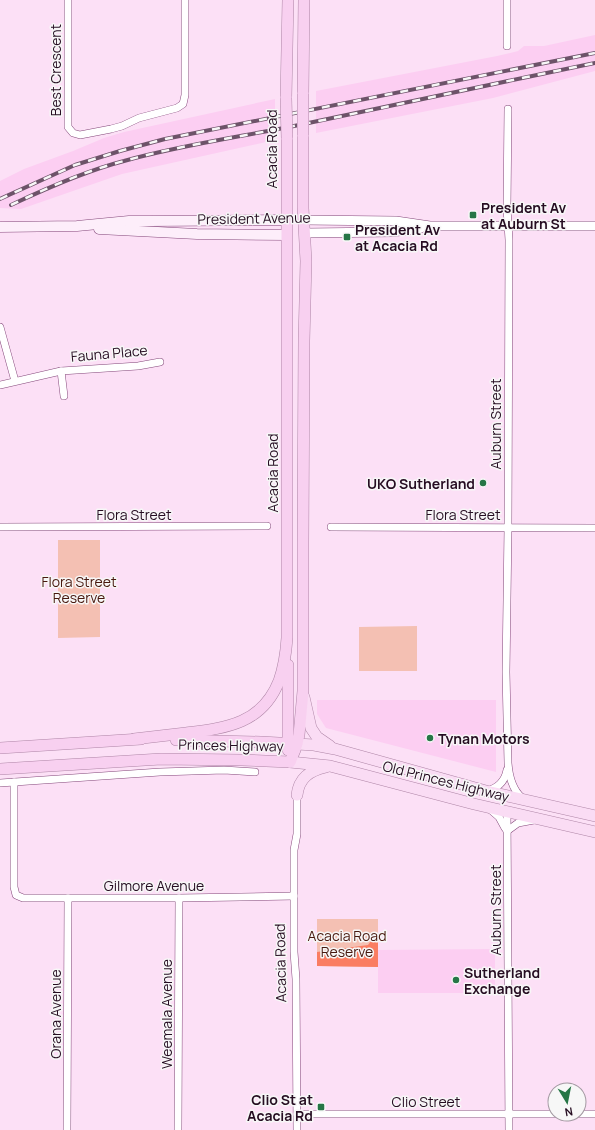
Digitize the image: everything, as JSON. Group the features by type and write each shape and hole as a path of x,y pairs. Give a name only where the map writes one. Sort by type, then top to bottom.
{"highway":[{"name":"Acacia Road","path":"134,739 218,729 236,724 250,717 266,703 277,685 284,666 287,638 286,98 288,0"},
{"path":"292,743 300,727 303,691 304,349 306,268 303,135 304,0"},
{"name":"President Avenue","path":"287,220 304,220"},
{"name":"President Avenue","path":"287,235 305,233"},
{"path":"287,638 292,743 290,762"},
{"name":"Princes Highway","path":"0,748 134,739 292,743"},
{"name":"Princes Highway","path":"0,769 161,759 290,762"}],"main road":[{"name":"President Avenue","path":"0,227 77,226 142,221 287,220"},
{"name":"President Avenue","path":"77,226 117,230 197,234 287,235"},
{"path":"303,691 311,728 317,737 335,749"},
{"name":"Old Princes Highway","path":"292,743 335,749 486,791 595,816"},
{"name":"Old Princes Highway","path":"290,762 330,766 507,812 595,832"},
{"path":"298,795 298,786 306,776 316,770 330,766"},
{"path":"474,787 496,797 507,812"}],"street":[{"name":"Best Crescent","path":"68,0 68,123 70,130 73,133 80,135 122,126 139,118 177,108 183,104 186,95 185,0"},
{"path":"507,0 507,46"},
{"name":"Auburn Street","path":"508,109 508,528 506,672 508,764 513,786 518,794 524,799"},
{"name":"President Avenue","path":"304,220 396,221 430,226 595,226"},
{"name":"President Avenue","path":"305,233 392,232 430,226"},
{"path":"0,327 15,381"},
{"name":"Fauna Place","path":"0,385 61,370 138,366 160,362"},
{"name":"Fauna Place","path":"61,370 64,396"},
{"name":"Flora Street","path":"0,527 267,526"},
{"name":"Flora Street","path":"331,527 595,528"},
{"name":"Auburn Street","path":"486,791 494,788 502,782 506,774 508,764"},
{"name":"Princes Highway","path":"0,783 160,772 224,770 254,772"},
{"name":"Gilmore Avenue","path":"14,782 14,887 16,895 23,898 294,896"},
{"name":"Acacia Road","path":"297,1130 294,850 297,834 298,795"},
{"name":"Auburn Street","path":"483,806 499,817 507,832"},
{"name":"Auburn Street","path":"507,812 509,1130"},
{"path":"507,832 518,823 539,819"},
{"name":"Orana Avenue","path":"67,1130 68,898"},
{"name":"Weemala Avenue","path":"178,1130 179,898"},
{"name":"Clio Street","path":"297,1114 547,1114"}],"shaded area":[{"path":"595,35 595,71 493,98 316,133 316,91 497,56 518,51 524,46 544,46"},
{"path":"275,99 275,140 122,174 21,209 0,208 0,181 24,169 104,138 124,132"},
{"name":"Tynan Motors","path":"317,700 496,700 496,772 326,728 317,714"},
{"path":"374,937 378,938 378,967 317,966 317,952 368,945"},
{"path":"495,949 495,993 378,993 378,950"}],"green space":[{"name":"Flora Street Reserve","path":"58,540 100,540 100,637 58,638"},
{"path":"417,626 417,671 359,671 359,627"},
{"name":"Acacia Road Reserve","path":"317,919 378,919 378,967 317,966"}],"railway":[{"path":"0,199 75,165 165,139 595,53"},
{"path":"11,205 52,186 81,175 145,155 299,125 595,63"}],"place":[{"name":"President Av at Auburn St","path":"473,215"},
{"name":"President Av at Acacia Rd","path":"347,237"},
{"name":"UKO Sutherland","path":"483,483"},
{"name":"Tynan Motors","path":"430,738"},
{"name":"Sutherland Exchange","path":"456,980"},
{"name":"Clio St at Acacia Rd","path":"321,1107"}]}
